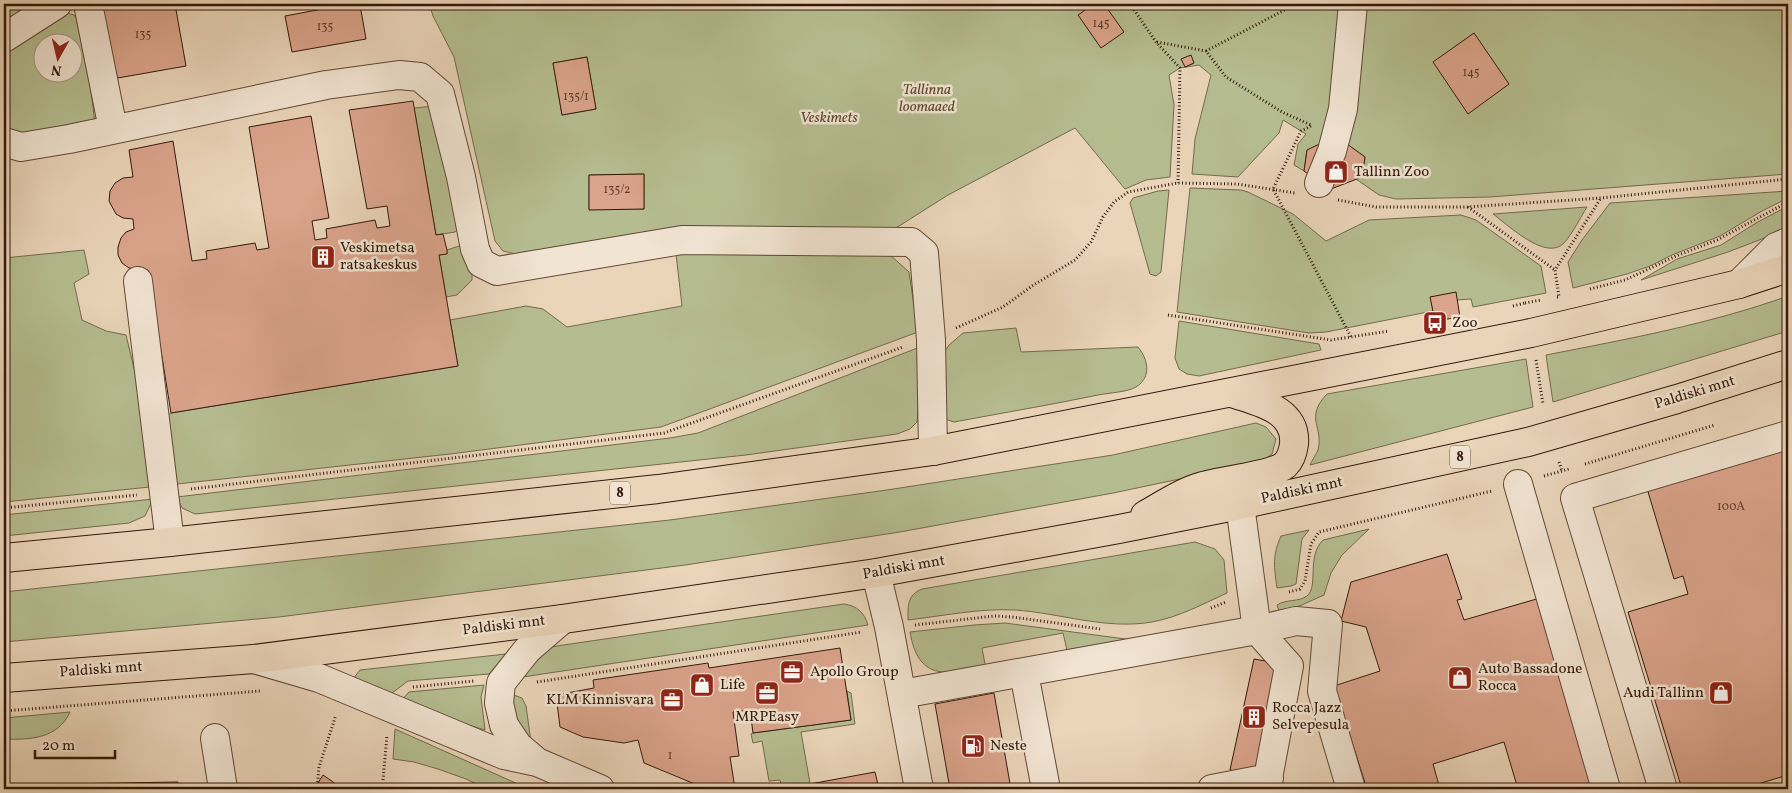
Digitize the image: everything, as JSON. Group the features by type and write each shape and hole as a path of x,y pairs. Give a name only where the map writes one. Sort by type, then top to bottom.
{"main road":[{"name":"8","path":"4,558 170,542 658,489 932,451 1531,333 1739,284 1788,268"},
{"name":"Paldiski mnt","path":"4,678 254,659 563,619 876,573 1240,505 1528,442 1677,399 1788,364"},
{"path":"1119,529 1190,491 1203,486 1263,473 1284,465 1293,453 1294,436 1289,421 1277,409 1232,393"}],"street":[{"path":"4,38 56,4"},
{"path":"88,4 113,129"},
{"path":"1316,192 1332,151 1343,109 1353,4"},
{"path":"4,142 21,147 326,85 399,75 420,77 440,94 461,177 475,249 481,263 497,271 682,240 911,242 924,254 931,340 932,451"},
{"path":"1739,284 1776,247 1788,242"},
{"path":"138,281 170,542"},
{"path":"1663,789 1575,498 1788,435"},
{"path":"1518,484 1606,789"},
{"path":"1212,789 1267,784 1289,666 1257,630 1240,505"},
{"path":"876,573 889,627 919,789"},
{"path":"537,762 518,746 504,725 499,703 501,683 527,650 563,619"},
{"path":"902,694 1257,630 1296,621 1328,624 1322,690 1351,789"},
{"path":"254,659 319,678 390,714 504,755 537,762 600,789"},
{"path":"1024,673 1046,789"},
{"path":"215,738 223,789"}],"path":[{"path":"1130,4 1156,42 1180,68 1178,183"},
{"path":"1156,42 1206,51 1296,4"},
{"path":"1206,51 1226,77 1282,112 1312,126"},
{"path":"1273,188 1301,131"},
{"path":"4,508 164,492 664,433 915,342 931,340 1003,307 1032,286 1075,260 1091,242 1114,202 1128,192 1178,183 1237,184 1316,192 1376,207 1467,207 1601,198 1788,179"},
{"path":"1273,188 1351,337"},
{"path":"1558,288 1555,270 1601,198"},
{"path":"1587,289 1625,280 1676,256 1717,240 1788,202"},
{"path":"1467,207 1555,270"},
{"path":"1559,296 1568,294"},
{"path":"1507,308 1525,304"},
{"path":"1168,315 1331,340 1397,329"},
{"path":"1535,357 1543,404"},
{"path":"1559,462 1562,471"},
{"path":"1208,610 1225,602"},
{"path":"383,780 390,714 395,700 402,692 412,687 484,680 515,686 889,627 994,616 1106,630"},
{"path":"4,711 268,691"},
{"path":"317,789 319,767 338,710"}],"green space":[{"path":"4,4 40,4 4,27"},
{"path":"429,4 1788,4 1788,174 1490,197 1396,199 1379,195 1356,179 1362,177 1365,157 1361,154 1307,150 1304,171 1294,165 1298,144 1306,134 1283,120 1279,133 1238,177 1192,174 1195,139 1211,75 1199,65 1180,68 1169,75 1174,105 1170,177 1146,180 1125,189 1075,128 948,195 888,233 515,254 503,251 495,241 454,57 433,16","holes":["587,57 596,109 562,115 553,63","644,174 644,209 589,209 589,175"]},
{"path":"60,11 74,15 83,28 95,123 25,138 4,134 4,49"},
{"path":"434,106 463,225 455,232 436,235 414,108"},
{"path":"1190,188 1241,190 1248,192 1293,214 1326,241 1369,220 1461,215 1476,220 1541,266 1546,293 1473,307 1471,299 1457,300 1431,297 1433,311 1326,332 1309,333 1177,312"},
{"path":"1169,190 1161,272 1156,276 1150,274 1130,203 1133,198"},
{"path":"1788,191 1788,198 1720,236 1650,266 1573,288 1568,262 1610,203"},
{"path":"1788,206 1788,229 1728,252 1641,280 1677,259 1721,245"},
{"path":"1587,207 1564,243 1556,248 1537,245 1517,233 1493,214"},
{"path":"459,246 469,251 472,265 472,280 457,295 446,297 439,255 447,254 447,250"},
{"path":"84,250 89,274 74,283 82,320 106,331 126,335 146,418 150,487 4,502 4,258"},
{"path":"676,254 889,254 909,272 918,332 661,427 450,454 177,484 170,442 162,420 171,413 458,366 450,320 526,306 543,309 567,327 682,306"},
{"path":"1788,296 1788,331 1553,402 1546,355 1699,323"},
{"path":"1179,321 1319,344 1321,350 1199,376 1187,374 1179,369 1175,358"},
{"path":"1016,328 1021,352 1138,347 1146,362 1146,373 1141,383 1132,389 954,422 945,419 943,365 945,351 949,345 963,333"},
{"path":"920,347 923,351 917,422 910,429 897,434 746,455 195,514 182,508 177,497 670,438 698,433"},
{"path":"1526,359 1533,407 1310,465 1318,450 1317,410 1320,402 1327,394"},
{"path":"1256,423 1266,427 1276,439 1272,454 1261,462 1113,493 900,532 685,565 279,617 4,642 4,592 670,520 887,490 1113,455"},
{"path":"153,499 145,516 129,523 4,536 4,515"},
{"path":"1369,529 1342,555 1331,573 1324,595 1286,612 1279,611 1277,605 1307,596 1312,585 1315,555 1323,540"},
{"path":"1309,530 1302,539 1296,584 1277,588 1274,562 1281,536"},
{"path":"1195,542 1215,549 1224,560 1227,593 1191,610 1162,620 1135,624 1100,623 1032,612 1002,610 975,611 908,620 909,602 913,594 922,589"},
{"path":"844,604 859,610 868,625 516,678 550,647"},
{"path":"1005,623 1133,640 1071,652 1067,650 1063,633 982,648 984,668 946,672 935,671 919,659 910,632"},
{"path":"506,654 489,674 408,681 388,696 353,679 360,670"},
{"path":"484,685 481,697 485,730 400,702 409,692"},
{"path":"847,691 851,693 855,724 801,732 811,789 782,789 780,780 769,781 762,741 753,743 751,734 851,720"},
{"path":"511,694 522,698 526,706 531,742 517,728"},
{"path":"70,712 65,721 50,733 33,738 4,739 4,718"},
{"path":"395,729 529,789 487,789 438,769 414,762 393,759"}],"building":[{"path":"99,4 175,4 186,66 112,79"},
{"path":"1094,4 1104,4 1124,32 1101,48 1078,15"},
{"path":"360,5 366,39 292,52 285,16 333,7 334,9"},
{"path":"1474,33 1509,84 1468,114 1433,62"},
{"path":"1191,55 1194,63 1185,67 1181,59"},
{"path":"587,57 596,109 562,115 553,63"},
{"name":"Veskimetsa ratsakeskus","path":"413,101 436,235 443,234 447,250 447,254 439,255 458,366 171,413 148,270 129,268 122,263 118,255 118,247 121,238 126,232 134,229 133,219 123,218 116,214 109,201 110,191 115,183 123,178 133,177 129,150 173,141 192,261 207,259 206,251 255,243 257,250 269,248 249,127 311,116 329,218 312,221 315,240 327,238 326,229 375,220 377,228 390,226 387,206 367,209 349,110"},
{"path":"1336,136 1365,157 1362,177 1331,189 1319,183 1304,171 1307,150"},
{"path":"644,174 644,209 589,210 589,175"},
{"path":"1456,292 1460,317 1435,321 1430,297"},
{"name":"Audi Tallinn","path":"1788,445 1788,775 1741,789 1682,789 1628,612 1688,594 1683,576 1674,579 1646,485"},
{"name":"Auto Bassadone Rocca","path":"1447,554 1462,599 1457,600 1464,620 1540,598 1596,789 1518,789 1504,742 1433,764 1440,789 1367,789 1334,686 1380,671 1366,627 1341,621 1351,582"},
{"path":"840,648 851,720 753,733 750,710 733,712 739,756 730,757 735,789 707,789 644,763 638,740 624,743 583,737 560,727 556,695 594,688 593,680 708,663 709,668"},
{"name":"Rocca Jazz Selvepesula","path":"1254,659 1277,663 1254,775 1230,770"},
{"name":"Neste","path":"994,693 1011,789 950,789 935,704"},
{"path":"875,772 879,789 811,789 810,784"},
{"path":"323,775 343,789 314,789"},
{"path":"178,782 178,789 4,789 4,785"}],"place":[{"name":"Tallinn Zoo","path":"1336,172"},
{"name":"Veskimetsa ratsakeskus","path":"323,257"},
{"name":"Zoo","path":"1435,323"},
{"name":"Apollo Group","path":"792,672"},
{"name":"Auto Bassadone Rocca","path":"1460,678"},
{"name":"Life","path":"702,685"},
{"name":"MRPEasy","path":"767,693"},
{"name":"Audi Tallinn","path":"1721,693"},
{"name":"KLM Kinnisvara","path":"672,700"},
{"name":"Rocca Jazz Selvepesula","path":"1254,717"},
{"name":"Neste","path":"973,746"}],"park label":[{"name":"Tallinna loomaaed","path":"927,98"},
{"name":"Veskimets","path":"829,118"}]}
